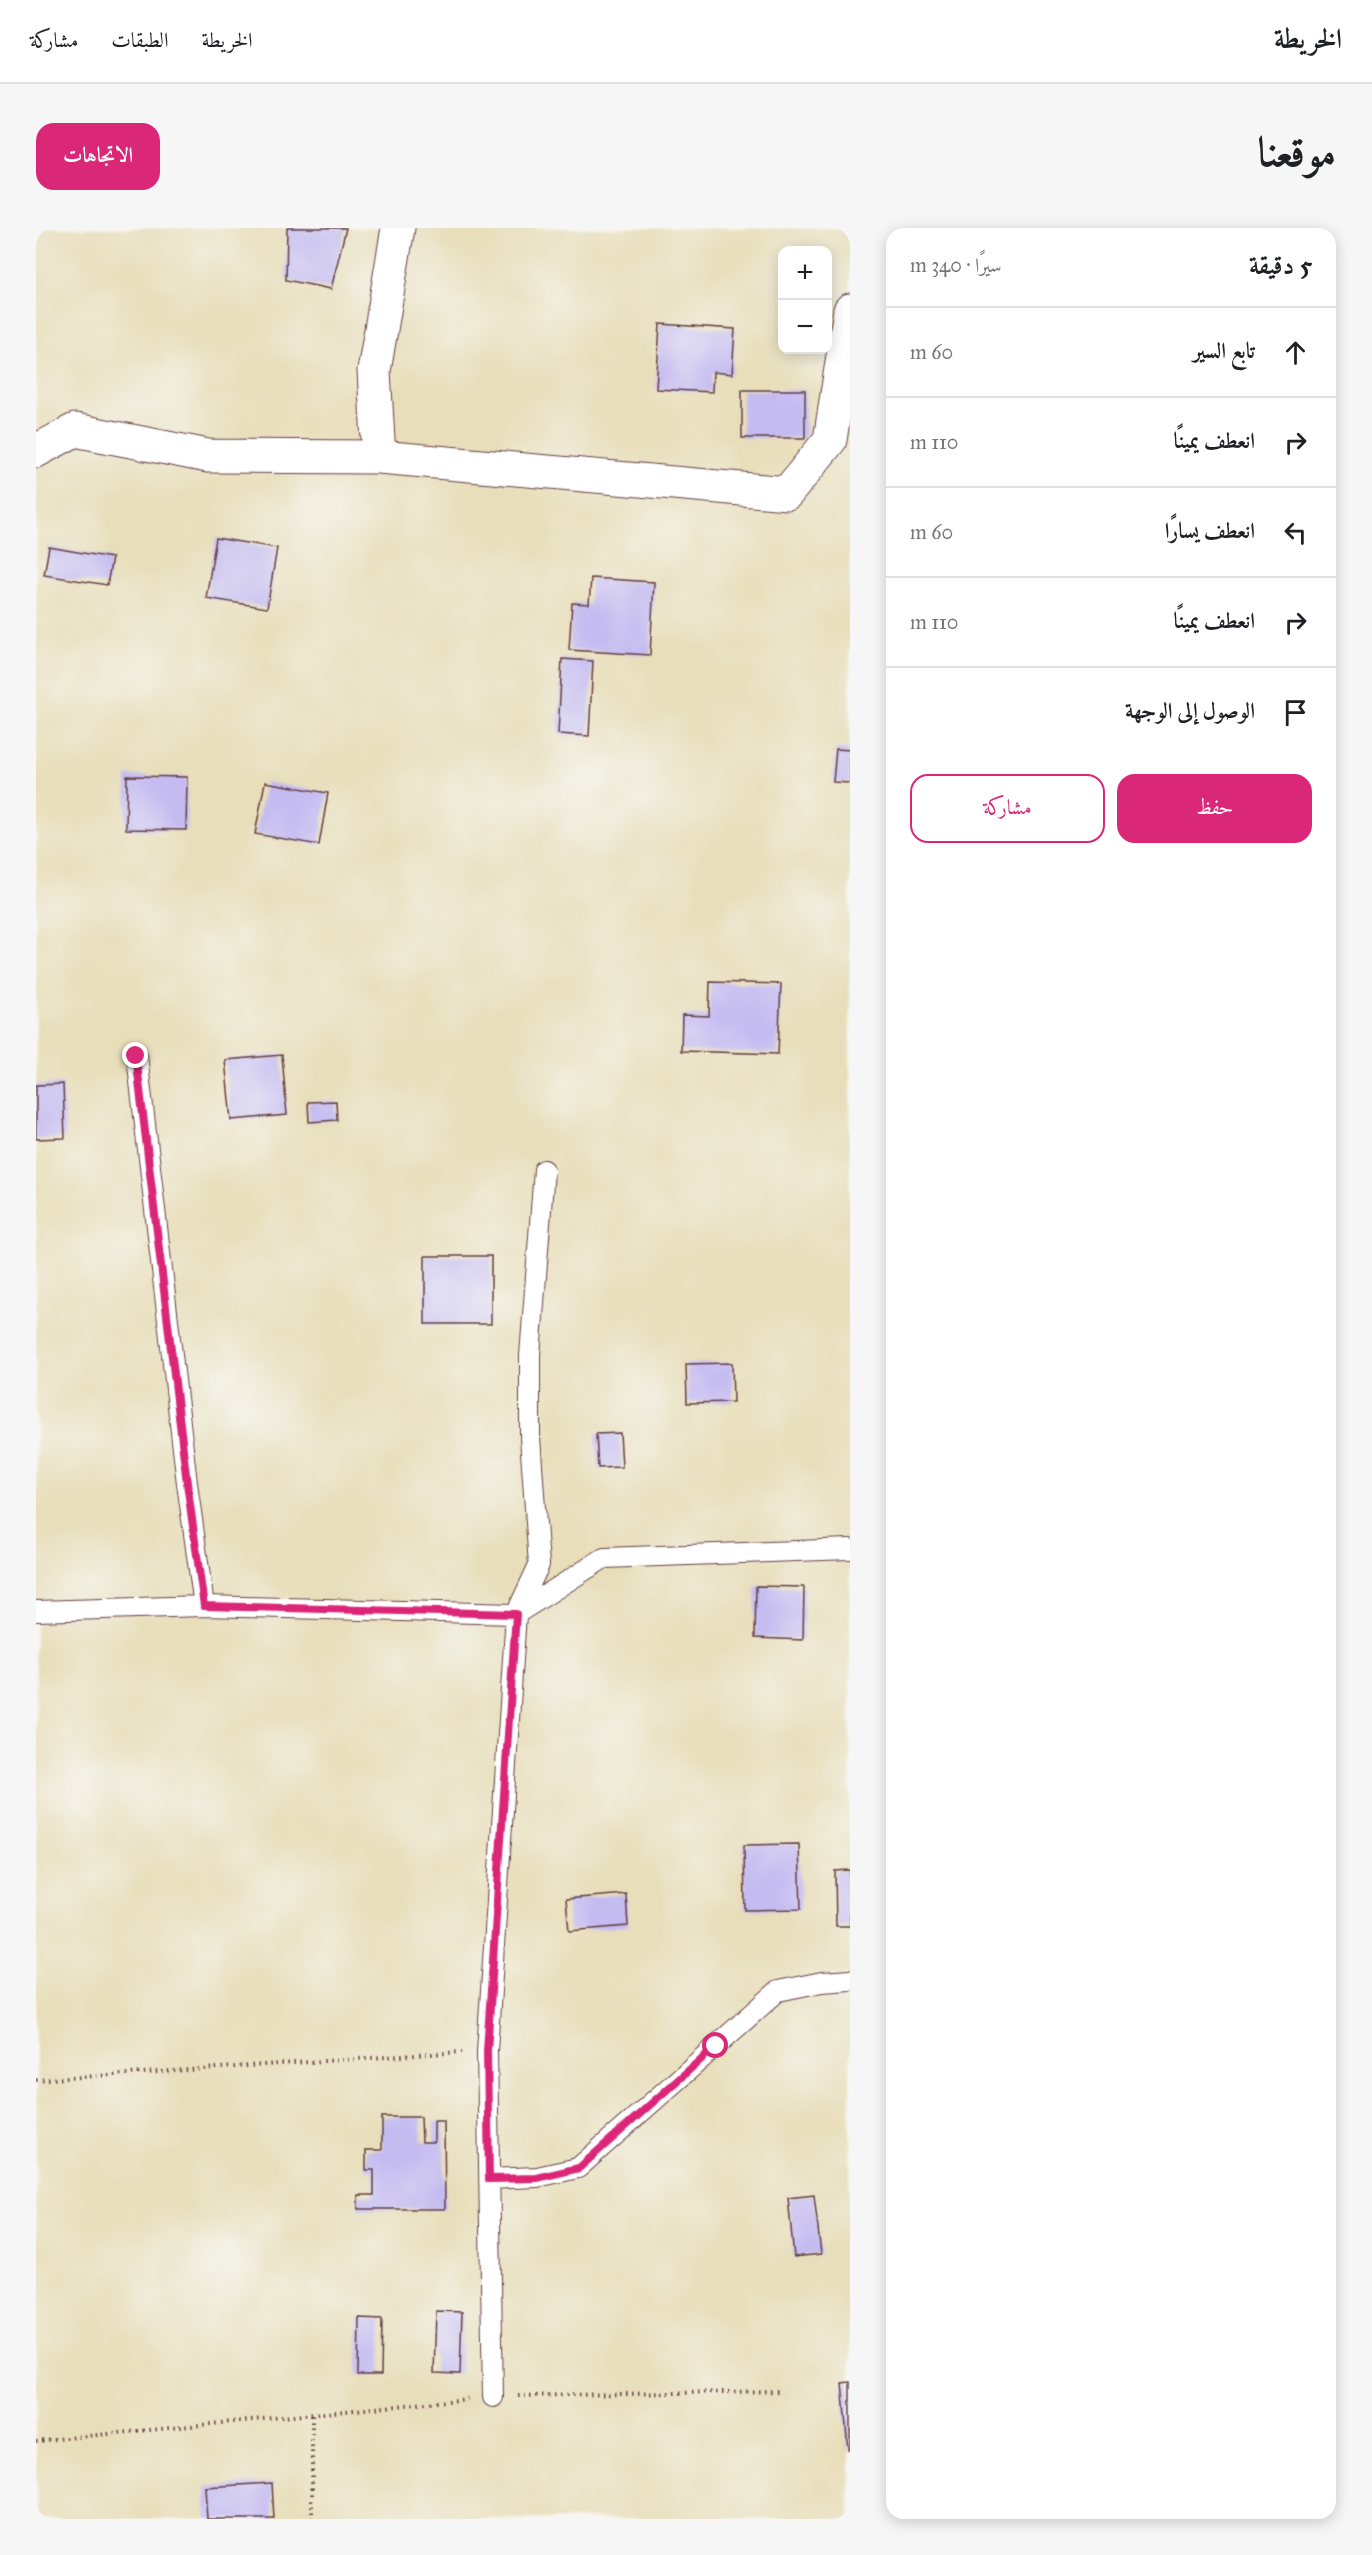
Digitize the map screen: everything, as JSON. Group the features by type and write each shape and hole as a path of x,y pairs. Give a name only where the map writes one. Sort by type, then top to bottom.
{"street":[{"path":"378,458 375,371 398,228"},
{"path":"36,451 75,430 208,456 378,458 787,493 830,440 850,310"}],"lane":[{"path":"136,1056 204,1606"},
{"path":"493,2397 487,2051 516,1614 539,1565 530,1437 530,1356 544,1170"},
{"path":"36,1611 204,1606 516,1614 604,1558 850,1549"},
{"path":"489,2179 537,2178 579,2168 778,1991 822,1982 850,1980"}],"path":[{"path":"36,2080 487,2051"},
{"path":"36,2441 493,2397 778,2391"},
{"path":"312,2415 312,2519"}],"building":[{"path":"287,228 346,228 331,289 286,280"},
{"path":"660,324 735,329 732,374 713,372 712,392 656,389"},
{"path":"742,390 805,390 805,438 742,438"},
{"path":"216,538 277,548 267,608 206,598"},
{"path":"49,547 112,558 107,585 44,575"},
{"path":"591,578 654,582 650,655 569,650 572,603 589,604"},
{"path":"562,659 593,661 589,736 558,734"},
{"path":"836,749 850,750 850,783 833,782"},
{"path":"127,776 187,777 186,830 126,829"},
{"path":"265,782 328,793 319,845 255,834"},
{"path":"710,982 781,984 778,1054 681,1051 682,1015 709,1016"},
{"path":"282,1055 287,1115 231,1120 225,1060"},
{"path":"63,1084 65,1138 36,1139 36,1085"},
{"path":"336,1101 337,1120 309,1122 308,1102"},
{"path":"425,1256 491,1256 491,1324 425,1324"},
{"path":"732,1363 733,1402 687,1403 686,1364"},
{"path":"620,1433 622,1467 598,1468 596,1434"},
{"path":"756,1586 804,1587 803,1640 755,1638"},
{"path":"799,1844 801,1909 745,1910 744,1845"},
{"path":"850,1870 850,1926 836,1926 835,1871"},
{"path":"626,1894 628,1926 569,1931 566,1899"},
{"path":"382,2117 421,2117 422,2142 434,2142 434,2121 444,2121 445,2209 358,2209 358,2195 374,2195 374,2170 366,2170 366,2150 382,2150"},
{"path":"814,2195 821,2254 794,2257 788,2198"},
{"path":"436,2311 462,2312 460,2374 434,2373"},
{"path":"359,2318 382,2319 381,2375 358,2375"},
{"path":"850,2382 850,2449 848,2449 842,2383"},
{"path":"272,2483 274,2519 207,2519 205,2487"}],"route":[{"path":"136,1056 204,1606 516,1614 487,2051 489,2179 537,2178 579,2168 716,2046"}]}
